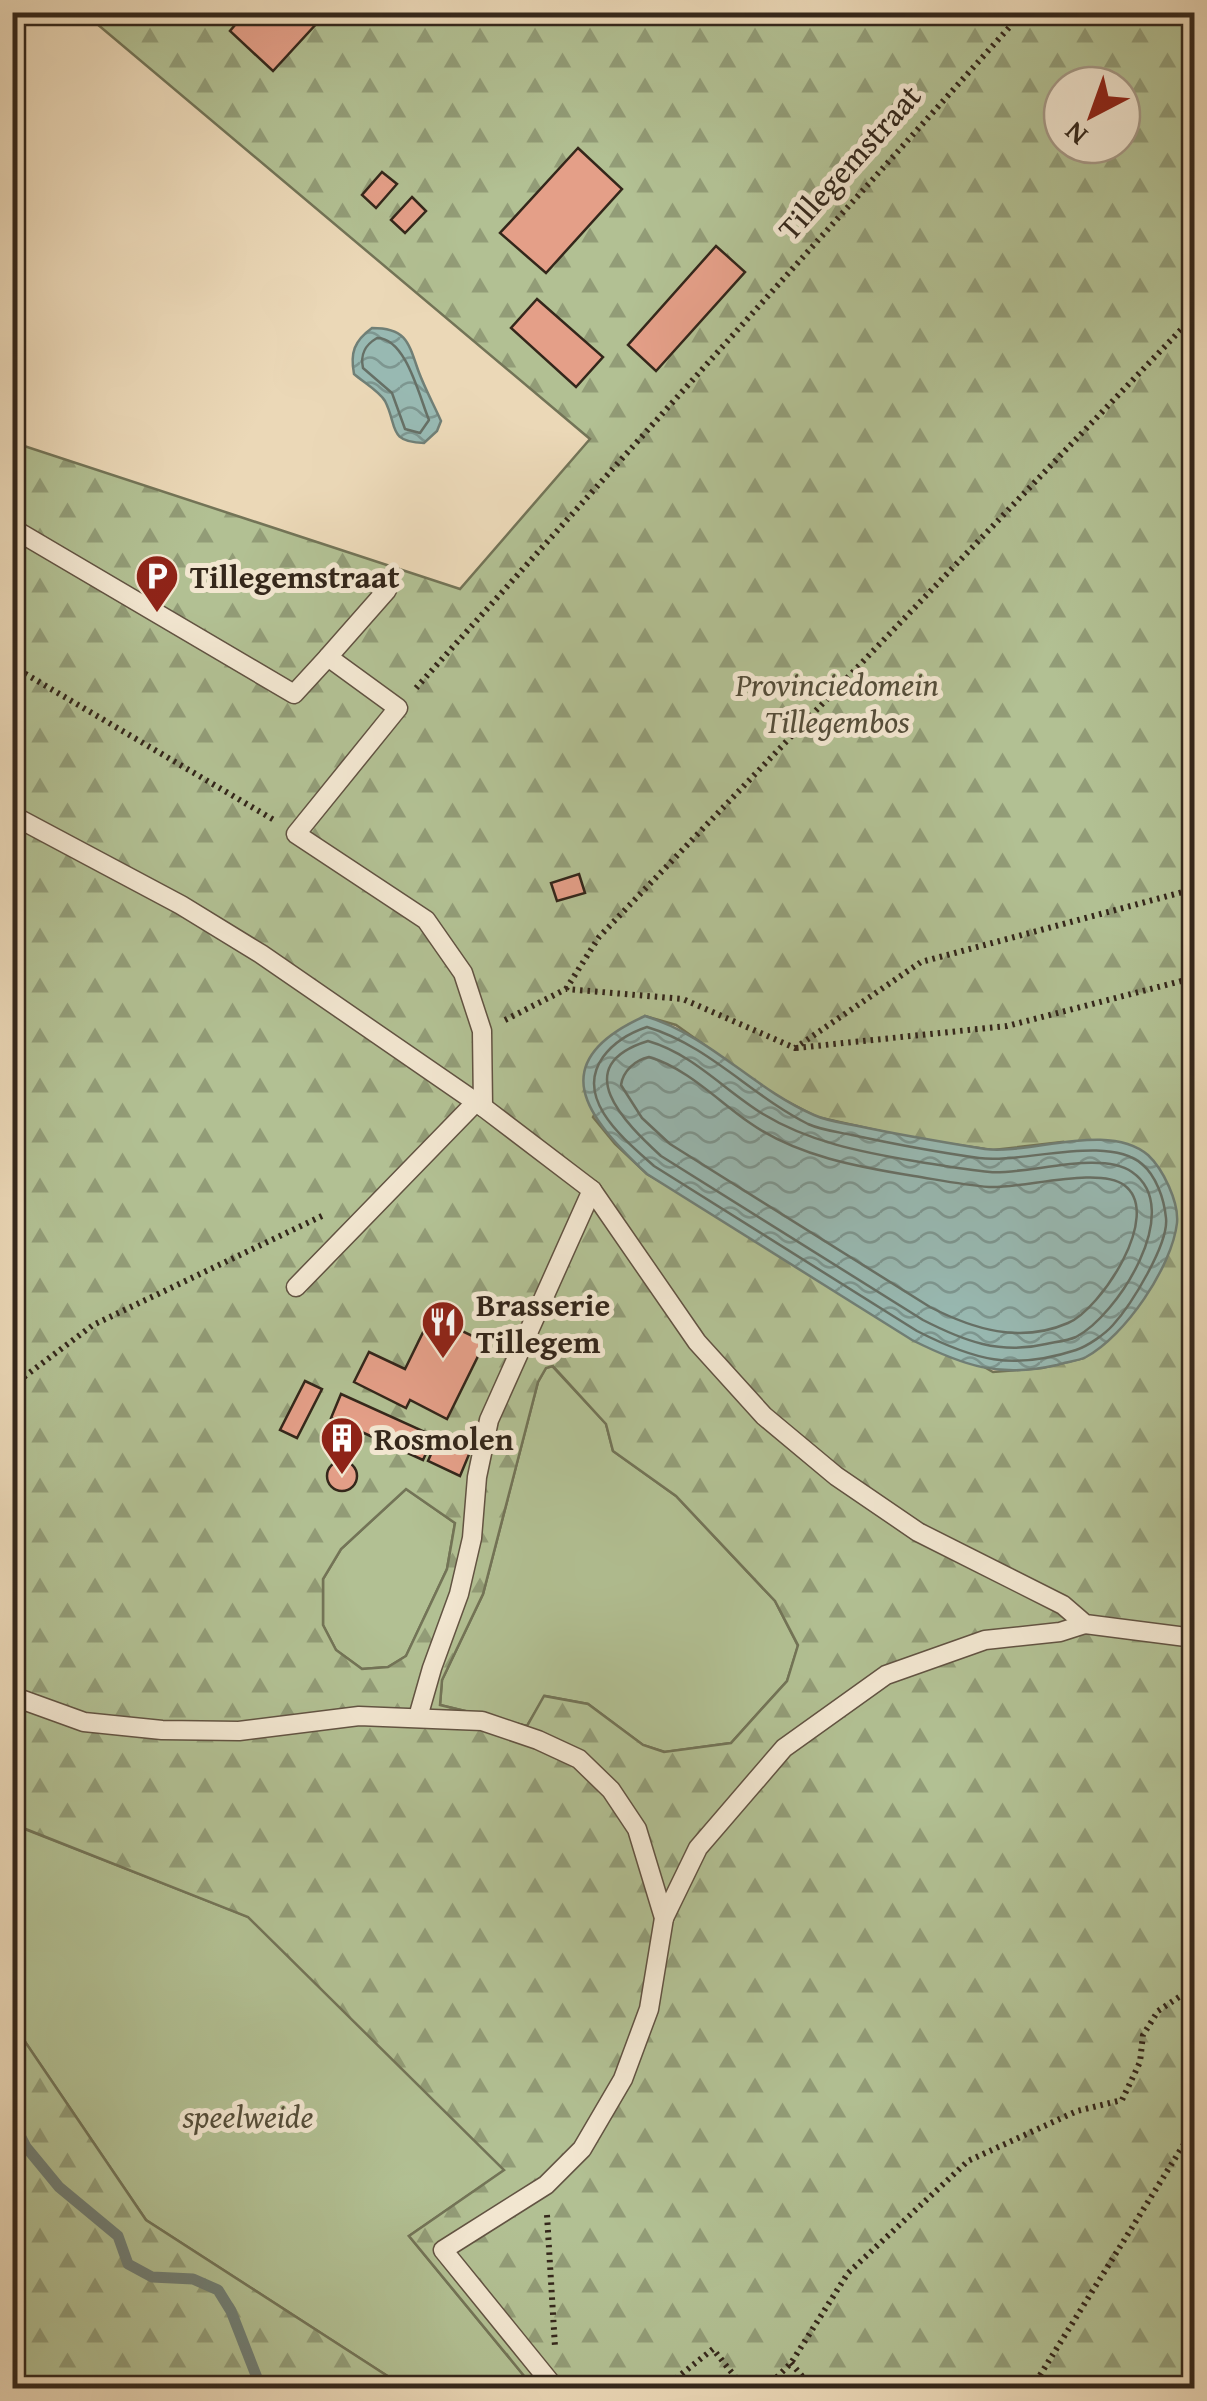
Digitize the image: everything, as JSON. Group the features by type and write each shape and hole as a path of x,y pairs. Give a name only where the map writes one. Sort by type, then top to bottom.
{"lane":[{"path":"12,528 294,694 387,590"},
{"path":"296,1287 479,1105 482,1031 463,973 426,920 296,834 398,708 328,657"},
{"path":"12,815 181,904 262,954 479,1105 592,1190 697,1342 764,1416 836,1476 918,1532 1063,1605 1085,1624"},
{"path":"418,1717 459,1594 472,1538 477,1477 489,1420 592,1190"},
{"path":"555,2388 443,2250 546,2184 582,2149 624,2079 650,2009 664,1918 698,1848 784,1748 886,1675 985,1640 1060,1632 1085,1624 1194,1638"},
{"path":"12,1696 84,1722 162,1730 239,1731 359,1716 418,1717 482,1721 538,1740 579,1759 611,1790 637,1830 664,1918"}],"path":[{"name":"Tillegemstraat","path":"398,708 1024,12"},
{"path":"482,1031 566,989 599,937 1194,316"},
{"path":"12,666 296,834"},
{"path":"795,1048 921,962 1194,890"},
{"path":"566,989 683,999 795,1048 1007,1026 1193,978"},
{"path":"12,1386 93,1325 335,1208"},
{"path":"766,2388 791,2363 848,2273 968,2160 1077,2111 1122,2100 1140,2062 1143,2035 1158,2010 1194,1988"},
{"path":"1032,2388 1194,2128"},
{"path":"546,2184 556,2352"},
{"path":"664,2388 713,2350 744,2388"},
{"path":"791,2363 812,2388"}],"green space":[{"name":"Provinciedomein Tillegembos","path":"84,13 1194,13 1194,2388 490,2388 525,2377 409,2236 504,2170 248,1917 13,1824 12,442 460,589 590,439","holes":["645,1016 676,1025 773,1094 817,1117 916,1139 993,1150 1063,1142 1084,1358 1042,1368 993,1372 647,1174 593,1117","553,1366 606,1424 613,1451 676,1496 775,1601 798,1645 787,1681 731,1743 664,1752 643,1745 588,1704 544,1696 527,1726 440,1705 442,1680 483,1594 538,1382 546,1368","406,1489 455,1523 447,1569 406,1656 388,1667 362,1669 336,1650 323,1625 323,1579 341,1549"]},
{"path":"552,1366 606,1424 613,1451 676,1496 775,1601 798,1646 787,1681 731,1743 665,1752 643,1745 588,1704 545,1696 527,1726 440,1705 442,1680 483,1594 538,1382 546,1368"},
{"path":"406,1489 455,1523 447,1569 406,1656 388,1667 362,1669 336,1650 323,1625 323,1579 341,1549"},
{"name":"speelweide","path":"12,1824 249,1917 505,2170 409,2236 525,2377 490,2388 406,2388 146,2220 13,2024"},
{"path":"13,2024 146,2220 406,2388 13,2388"}],"water":[{"path":"372,328 398,333 411,350 441,421 424,443 399,436 385,401 354,374 355,348"},
{"path":"645,1016 691,1036 792,1104 830,1120 985,1149 1091,1140 1131,1145 1154,1161 1173,1196 1177,1223 1166,1260 1131,1317 1101,1347 1083,1358 1036,1369 999,1370 965,1363 931,1349 647,1174 606,1132 584,1091 584,1071 593,1052 613,1034"}],"building":[{"path":"246,12 308,12 318,22 273,71 230,31"},
{"path":"578,148 622,189 546,273 500,233"},
{"path":"382,172 397,184 376,208 362,195"},
{"path":"412,197 426,211 405,233 391,220"},
{"path":"716,246 745,272 656,371 628,345"},
{"path":"537,299 603,357 576,387 511,328"},
{"path":"579,874 585,893 557,901 551,883"},
{"name":"Brasserie Tillegem","path":"431,1316 485,1342 447,1419 410,1400 406,1408 354,1382 369,1352 405,1369"},
{"path":"305,1381 322,1389 297,1438 280,1430"},
{"path":"341,1394 434,1436 423,1460 331,1418"},
{"path":"438,1438 470,1452 460,1476 428,1461"},
{"name":"Rosmolen","path":"342,1461 356,1470 357,1476 348,1490 342,1491 328,1482 327,1476 336,1462"}],"waterway":[{"path":"12,2120 26,2147 59,2187 118,2236 128,2264 152,2277 193,2279 218,2290 231,2311 261,2388"}],"place":[{"name":"Tillegemstraat","path":"157,614"},
{"name":"Brasserie Tillegem","path":"443,1360"},
{"name":"Rosmolen","path":"342,1476"}]}
